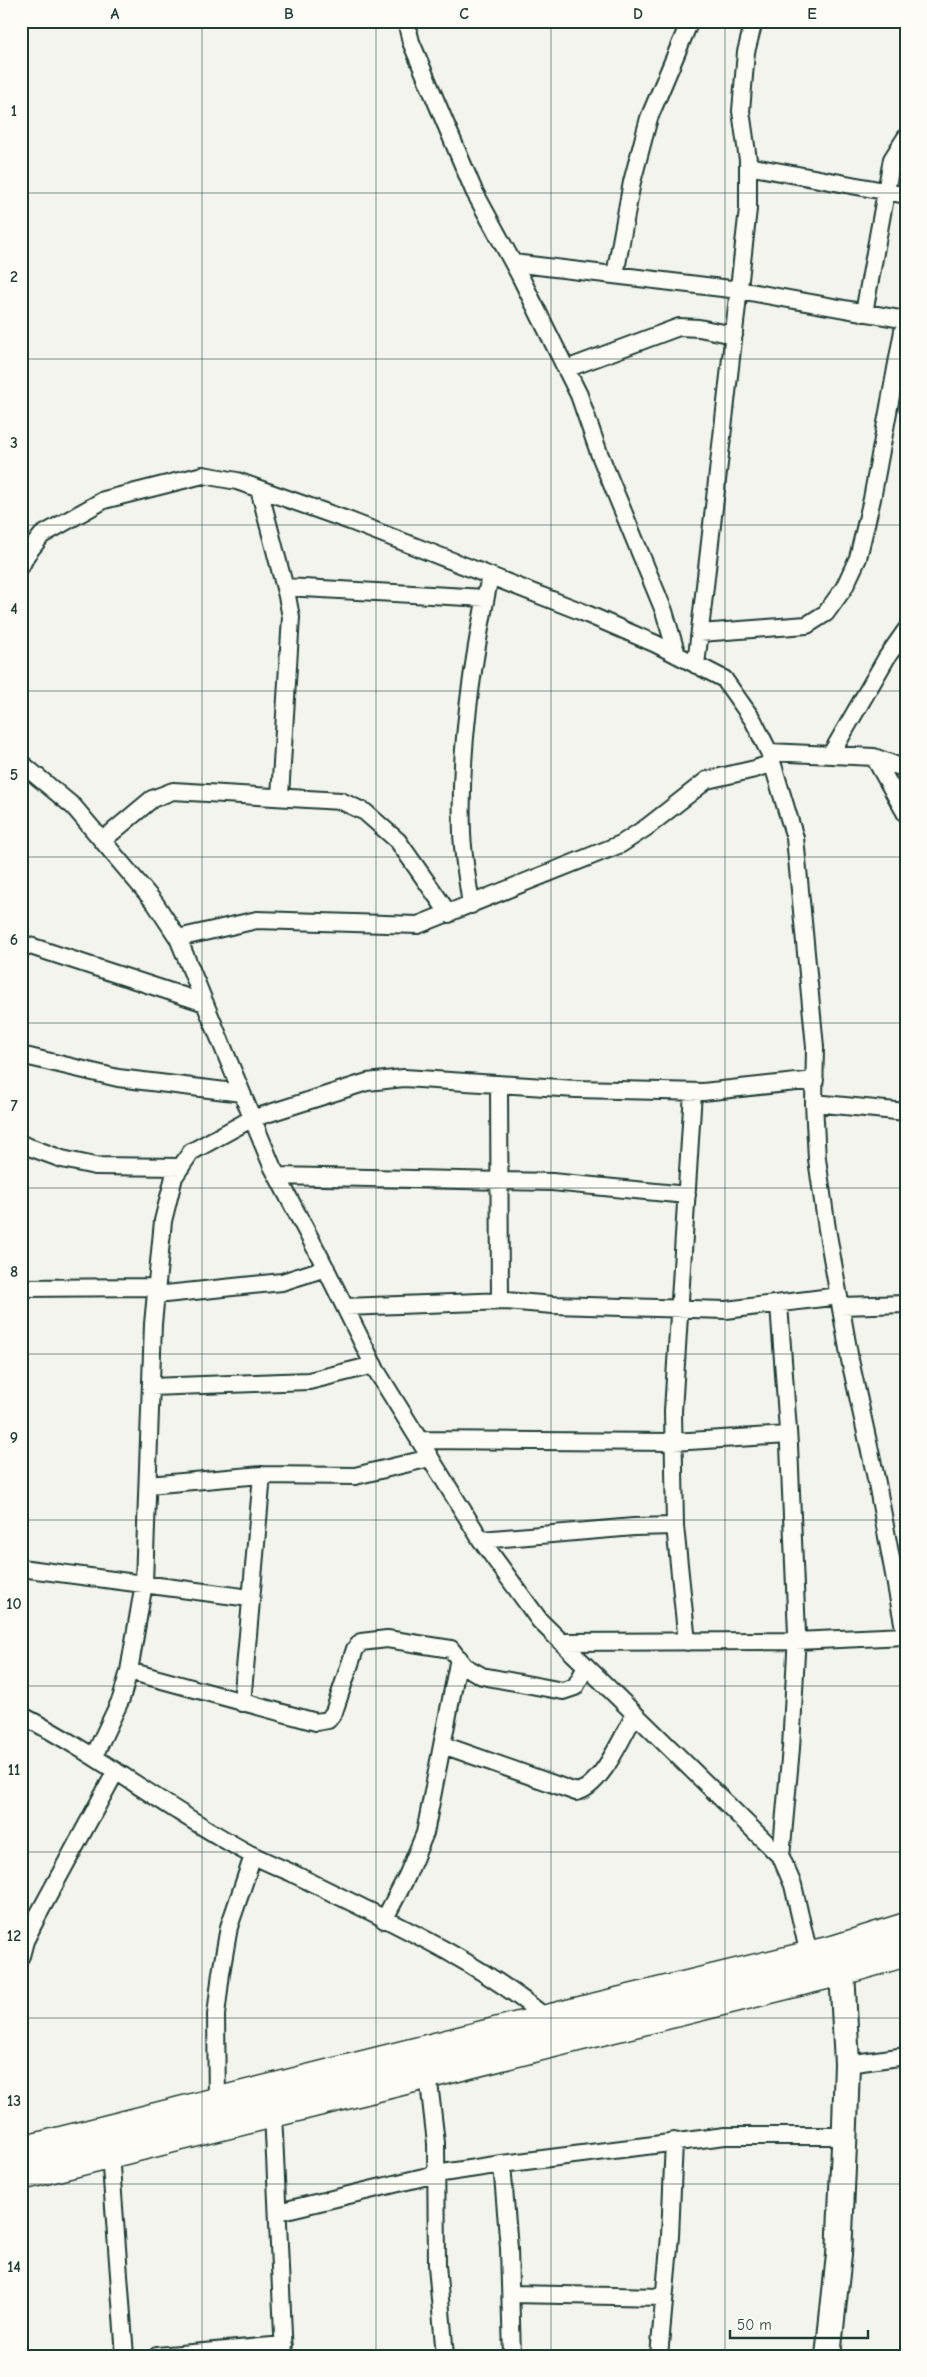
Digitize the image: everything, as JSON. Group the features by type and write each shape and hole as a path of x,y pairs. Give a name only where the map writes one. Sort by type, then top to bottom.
{"highway":[{"path":"21,2151 810,1955 906,1927"},
{"path":"21,2176 842,1972 906,1952"}],"main road":[{"path":"828,2356 839,2256 845,2136 847,2064 842,1972"}],"street":[{"path":"406,21 411,42 474,191 513,262 579,395 599,453 664,611 677,655"},
{"path":"615,275 632,182 649,118 690,21"},
{"path":"696,665 748,209 748,166 741,111 746,52 754,21"},
{"path":"864,313 892,159 906,137"},
{"path":"748,166 906,195"},
{"path":"513,262 739,290 905,320 872,499 858,558 844,588 826,613 807,625 700,633"},
{"path":"566,369 678,327 699,328 734,335"},
{"path":"21,566 27,554 42,535 104,500 203,475 236,480 350,521 580,611 677,655 724,680 753,720 771,757 795,838 815,1047 814,1103 817,1159 840,1301 905,1632 796,1642 561,1642"},
{"path":"259,489 285,586 291,618 280,796"},
{"path":"471,905 462,835 462,774 477,640 490,576"},
{"path":"285,586 486,598"},
{"path":"831,754 887,658 906,630"},
{"path":"178,938 257,920 395,926 418,925 621,844 648,827 707,780 771,757 831,754 874,757 906,769"},
{"path":"874,757 906,814"},
{"path":"21,763 74,806 156,903 178,938 277,1176 326,1268 374,1365 418,1440 481,1540 540,1621 781,1857 793,1885 810,1955"},
{"path":"103,840 152,799 173,791 341,801 366,812 398,841 449,914"},
{"path":"21,943 204,1003"},
{"path":"21,1056 118,1078 242,1093"},
{"path":"94,1756 121,1699 129,1671 144,1583 156,1291 163,1221 174,1177 191,1152 252,1119 367,1082 404,1078 693,1092 815,1080"},
{"path":"498,1084 500,1302"},
{"path":"687,1642 675,1526 672,1410 693,1092"},
{"path":"814,1103 906,1112"},
{"path":"21,1144 62,1159 95,1166 181,1167"},
{"path":"277,1176 552,1182 686,1195"},
{"path":"21,1288 156,1291 282,1282 326,1268"},
{"path":"345,1307 500,1302 726,1310 779,1304 840,1301 906,1304"},
{"path":"779,1304 788,1435 796,1642 791,1748 781,1857"},
{"path":"151,1387 309,1381 374,1365"},
{"path":"418,1440 673,1442 788,1435"},
{"path":"148,1485 262,1475 355,1476 430,1458"},
{"path":"242,1703 262,1475"},
{"path":"481,1540 634,1527 675,1526"},
{"path":"21,1568 52,1574 144,1583 250,1598"},
{"path":"129,1671 316,1722 328,1720 334,1712 355,1649 361,1642 387,1639 450,1649 464,1666 482,1676 564,1691 575,1687 586,1667"},
{"path":"384,1920 407,1876 425,1833 459,1658"},
{"path":"443,1745 576,1792 583,1791 596,1781 635,1714"},
{"path":"21,1715 94,1756 181,1815 253,1856 441,1949 520,1996 547,2019"},
{"path":"23,1945 116,1771"},
{"path":"217,2101 216,2015 221,1973 229,1927 253,1856"},
{"path":"847,2064 906,2056"},
{"path":"428,2074 436,2142 437,2265 445,2356"},
{"path":"157,2356 284,2351 273,2112"},
{"path":"278,2212 436,2174 502,2164 725,2136 845,2136"},
{"path":"659,2356 670,2236 674,2141"},
{"path":"110,2153 125,2356"},
{"path":"502,2164 510,2248 512,2356"},
{"path":"511,2294 664,2297"}]}
